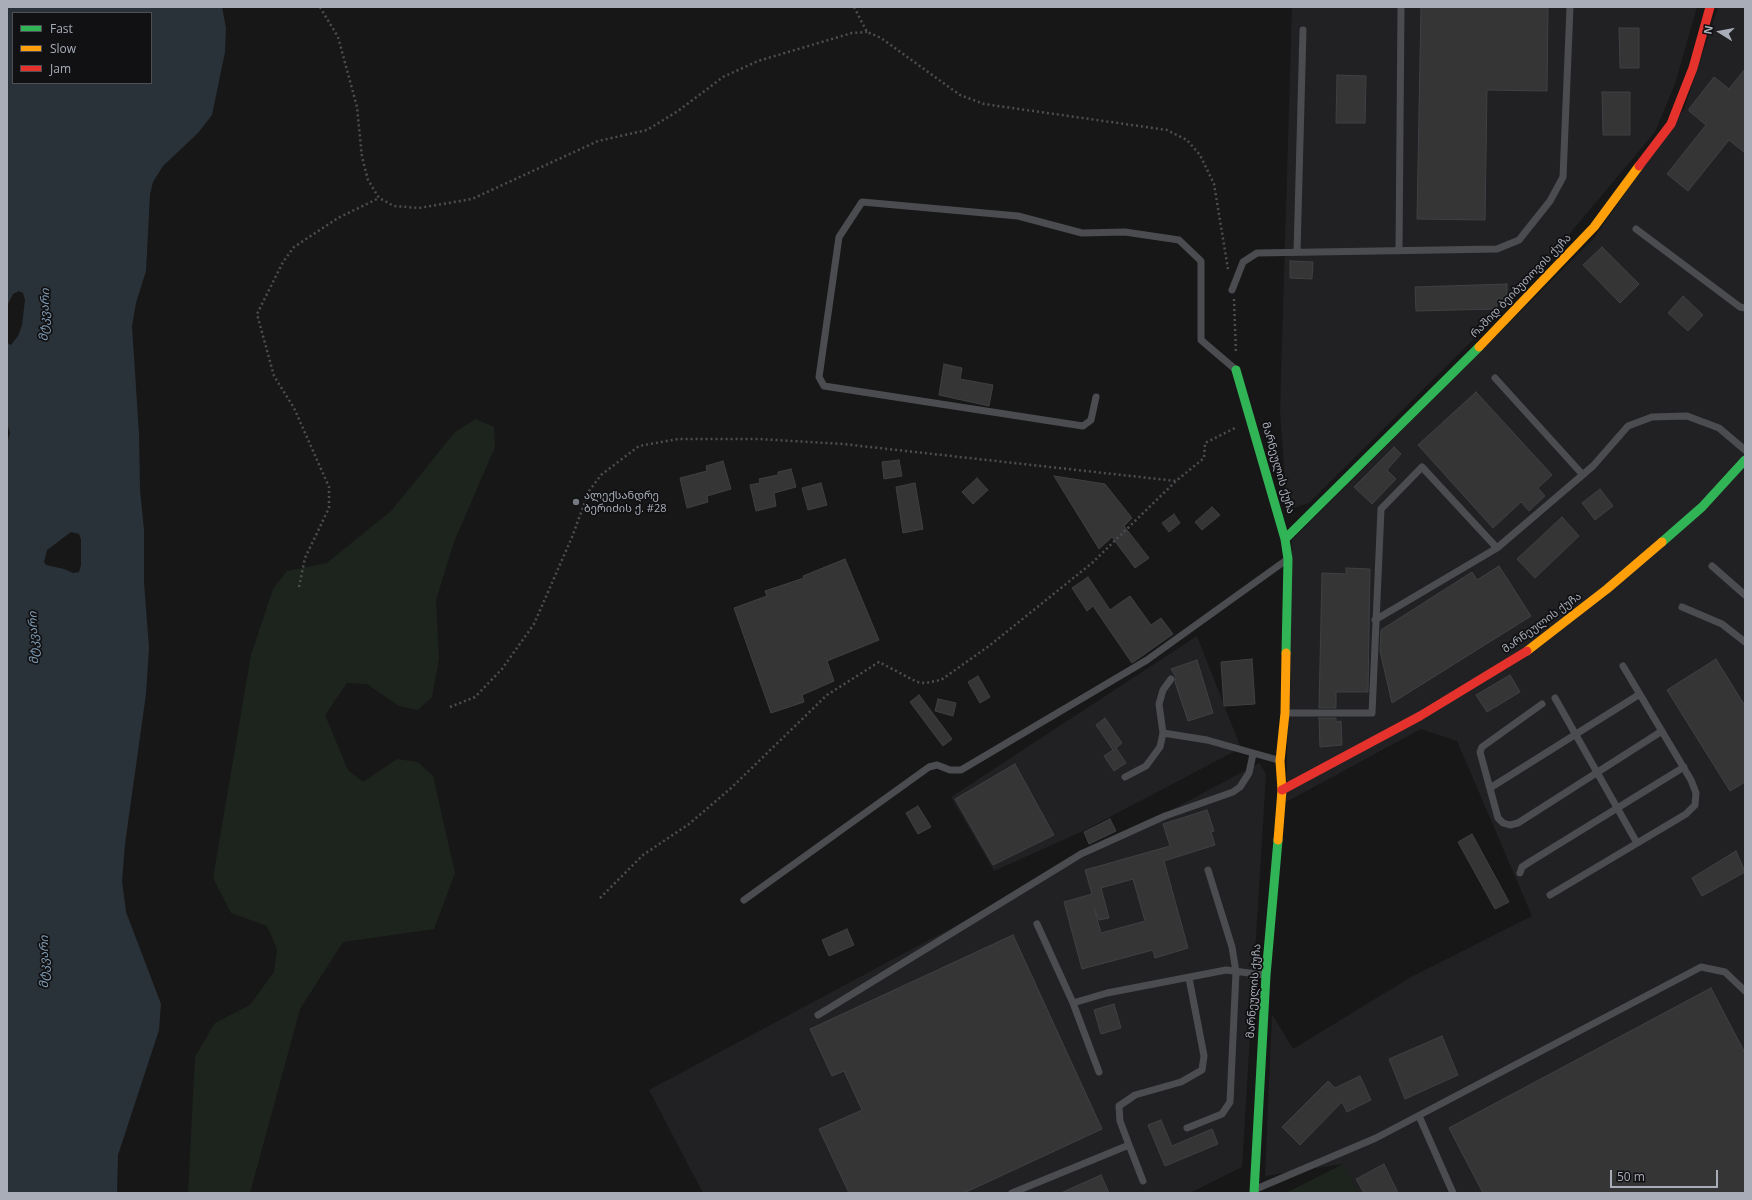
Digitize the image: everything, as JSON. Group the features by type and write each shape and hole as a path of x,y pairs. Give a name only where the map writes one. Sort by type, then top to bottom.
{"street":[{"name":"რაშიდ ბეიბუთოვის ქუჩა","path":"1285,539 1502,325 1594,227 1671,124 1693,68 1710,7"},
{"name":"მარნეულის ქუჩა","path":"1236,370 1252,419 1285,539 1288,559 1285,713 1280,761 1282,790 1266,975 1254,1192"},
{"name":"მარნეულის ქუჩა","path":"1282,790 1420,716 1526,652 1607,589 1696,512 1745,460"}],"lane":[{"path":"1399,251 1401,7"},
{"path":"1232,290 1243,262 1257,253 1497,249 1519,240 1550,201 1563,177 1570,7"},
{"path":"1297,252 1304,30"},
{"path":"1096,397 1091,420 1084,426 824,386 819,377 839,237 862,202 1018,216 1082,233 1125,232 1179,240 1201,261 1201,340 1236,370"},
{"path":"1636,229 1740,307 1745,308"},
{"path":"1495,378 1583,474"},
{"path":"1375,620 1497,548 1593,466 1628,426 1652,417 1687,416 1719,428 1745,450"},
{"path":"1285,713 1372,713 1381,509 1422,467 1497,548"},
{"path":"744,900 929,767 936,765 950,770 961,770 1147,660 1288,559"},
{"path":"1712,566 1745,595"},
{"path":"1682,607 1722,624 1745,642"},
{"path":"1550,895 1686,814 1695,805 1696,793 1684,767 1623,666"},
{"path":"1125,777 1146,766 1160,747 1163,733 1159,704 1163,690 1171,679"},
{"path":"1490,788 1640,694"},
{"path":"1555,698 1577,734 1596,772 1637,843"},
{"path":"1542,704 1482,747 1480,756 1498,818 1503,824 1510,825 1518,823 1662,731"},
{"path":"1163,733 1207,740 1280,761"},
{"path":"818,1015 1081,854 1166,816 1233,792 1240,787 1249,773 1253,754"},
{"path":"1520,873 1522,867 1528,862 1618,809 1684,767"},
{"path":"1187,1128 1222,1114 1230,1102 1236,972 1232,947 1208,870"},
{"path":"1037,924 1073,1003 1099,1072"},
{"path":"1254,1192 1376,1138 1701,967 1725,972 1745,991"},
{"path":"1073,1003 1107,993 1226,970 1266,975"},
{"path":"1143,1181 1120,1121 1120,1106 1135,1095 1181,1082 1202,1070 1204,1056 1189,978"},
{"path":"1419,1116 1454,1193"},
{"path":"1012,1193 1129,1145"}],"path":[{"path":"320,7 338,38 357,107 362,156 368,180 379,198 394,206 419,208 472,199 598,141 647,130 678,112 723,77 758,61 852,33 867,32 881,38 960,95 984,104 1167,130 1187,140 1200,155 1214,184 1235,308 1236,370"},
{"path":"854,7 867,32"},
{"path":"299,587 305,558 329,508 329,487 294,408 274,376 257,314 283,262 294,247 338,218 379,198"},
{"path":"600,898 643,854 689,824 730,789 827,696 879,662 917,682 925,683 941,680 989,646 1092,562 1176,481 1204,458 1205,443 1252,419"},
{"path":"450,707 475,697 502,669 534,624 572,537 589,491 601,475 639,446 678,439 759,439 843,444 1176,481"}],"shaded area":[{"path":"1292,7 1697,7 1675,84 1655,132 1518,295 1309,503 1287,510 1280,411"},
{"path":"1718,7 1745,7 1745,1193 1359,1193 1343,1164 1265,1176 1272,1014 1293,1049 1411,977 1532,916 1457,741 1421,729 1286,802 1292,540 1594,238 1684,109"},
{"path":"476,419 494,427 495,447 454,542 436,600 439,659 432,697 418,710 399,706 367,684 347,683 325,715 348,770 363,782 397,759 418,762 433,776 455,873 434,929 343,942 300,1009 250,1193 188,1193 195,1057 215,1023 250,1005 274,972 277,949 267,926 231,913 213,878 251,655 273,589 287,571 327,563 392,510 455,432"},
{"path":"1197,636 1241,748 1085,830 994,871 951,797"},
{"path":"1259,763 1266,774 1242,1167 1190,1193 703,1193 649,1090"},
{"path":"1343,1164 1359,1193 1286,1193"}],"water":[{"name":"მტკვარი","path":"7,7 222,7 226,28 225,52 212,115 198,133 163,166 153,182 150,194 146,271 136,303 132,326 139,434 140,490 144,530 144,582 149,648 146,694 125,844 122,881 126,912 161,1004 159,1030 118,1155 117,1193 7,1193 7,444 10,433 7,423 7,343 11,345 18,336 22,325 25,300 23,293 19,291 13,294 7,306","holes":["71,532 79,534 81,539 81,565 79,572 73,573 64,569 46,565 44,562 47,550"]}],"building":[{"path":"1421,7 1548,7 1547,91 1487,90 1485,220 1417,219"},
{"path":"1619,28 1639,28 1639,68 1620,68"},
{"path":"1745,69 1745,153 1729,140 1688,191 1667,174 1706,125 1689,111 1689,109 1714,77 1729,89"},
{"path":"1337,75 1366,76 1365,123 1336,123"},
{"path":"1602,92 1630,92 1630,135 1603,135"},
{"path":"1602,247 1639,284 1620,303 1583,265"},
{"path":"1290,261 1313,262 1312,279 1290,278"},
{"path":"1507,284 1507,299 1497,299 1497,309 1416,311 1415,287"},
{"path":"1683,296 1703,315 1688,331 1668,313"},
{"path":"944,364 962,368 960,379 993,385 989,406 939,395"},
{"path":"1476,392 1552,475 1538,488 1545,496 1529,511 1521,502 1493,528 1418,445"},
{"path":"1394,447 1401,454 1387,470 1396,479 1372,504 1354,487"},
{"path":"899,460 902,476 884,479 882,462"},
{"path":"723,461 731,489 707,496 708,502 687,508 680,478 707,471 706,466"},
{"path":"791,469 796,487 774,493 776,506 756,511 750,485 760,483 759,479 778,475 778,472"},
{"path":"1054,476 1105,484 1132,518 1124,526 1149,558 1135,568 1112,537 1099,549"},
{"path":"977,478 988,490 973,504 962,492"},
{"path":"821,483 827,505 808,510 802,488"},
{"path":"915,483 923,529 903,533 896,487"},
{"path":"1600,489 1613,506 1595,520 1582,503"},
{"path":"1212,507 1220,515 1202,530 1195,522"},
{"path":"1174,514 1180,523 1169,532 1162,523"},
{"path":"1562,517 1579,536 1535,578 1517,559"},
{"path":"845,559 879,640 827,661 834,681 802,695 804,702 771,713 734,608 767,596 765,591 804,578 803,576"},
{"path":"1499,566 1531,616 1392,703 1380,651 1381,630 1472,572 1477,580"},
{"path":"1346,568 1370,569 1368,692 1336,692 1336,708 1319,708 1322,573 1346,574"},
{"path":"1088,577 1110,610 1130,596 1151,625 1161,618 1173,634 1132,663 1093,606 1087,611 1072,588"},
{"path":"1252,659 1255,704 1224,706 1221,662"},
{"path":"1716,659 1745,706 1745,782 1730,791 1667,690"},
{"path":"1197,660 1213,713 1188,721 1175,682 1176,677 1171,669"},
{"path":"1510,675 1520,692 1487,712 1476,695"},
{"path":"978,676 990,697 980,703 968,682"},
{"path":"919,695 952,739 943,746 910,702"},
{"path":"938,699 956,703 953,716 935,711"},
{"path":"1105,718 1122,743 1116,748 1126,763 1114,771 1104,756 1113,750 1096,725"},
{"path":"1319,718 1336,718 1336,722 1341,721 1342,745 1320,747"},
{"path":"1015,764 1054,835 993,865 955,799"},
{"path":"918,806 931,827 918,834 906,813"},
{"path":"1207,810 1214,831 1211,832 1215,845 1164,861 1188,948 1155,958 1153,950 1082,969 1064,902 1092,894 1085,870 1170,846 1163,824","holes":["1133,879 1145,921 1101,933 1094,908 1099,920 1109,918 1101,888"]},
{"path":"1110,819 1116,831 1089,844 1084,832"},
{"path":"1472,834 1509,902 1495,909 1458,842"},
{"path":"1736,851 1745,872 1702,896 1692,878"},
{"path":"847,929 854,945 829,956 822,940"},
{"path":"1013,935 1102,1129 964,1193 849,1193 819,1129 862,1110 844,1071 832,1076 810,1029"},
{"path":"1711,988 1745,1053 1745,1193 1483,1193 1449,1128"},
{"path":"1114,1004 1121,1028 1101,1034 1094,1010"},
{"path":"1442,1036 1458,1075 1405,1099 1389,1059"},
{"path":"1360,1076 1371,1100 1347,1112 1342,1102 1300,1145 1282,1127 1328,1081 1335,1088"},
{"path":"1161,1120 1172,1146 1212,1129 1218,1144 1165,1166 1148,1125"},
{"path":"1384,1164 1398,1193 1364,1193 1356,1179"},
{"path":"1101,1175 1109,1193 1061,1193"}],"traffic: fast":[{"path":"1285,539 1479,347"},
{"path":"1236,370 1285,539 1288,559 1286,653"},
{"path":"1662,542 1702,507 1745,460"},
{"path":"1254,1193 1266,975 1278,840"}],"traffic: slow":[{"path":"1479,347 1594,227 1639,166"},
{"path":"1527,651 1607,589 1662,542"},
{"path":"1278,840 1282,790 1280,761 1285,713 1286,653"}],"traffic: jam":[{"path":"1639,166 1671,124 1693,68 1710,7"},
{"path":"1282,790 1420,716 1527,651"}],"place":[{"name":"ალექსანდრე ბერიძის ქ. #28","path":"576,502"}]}
